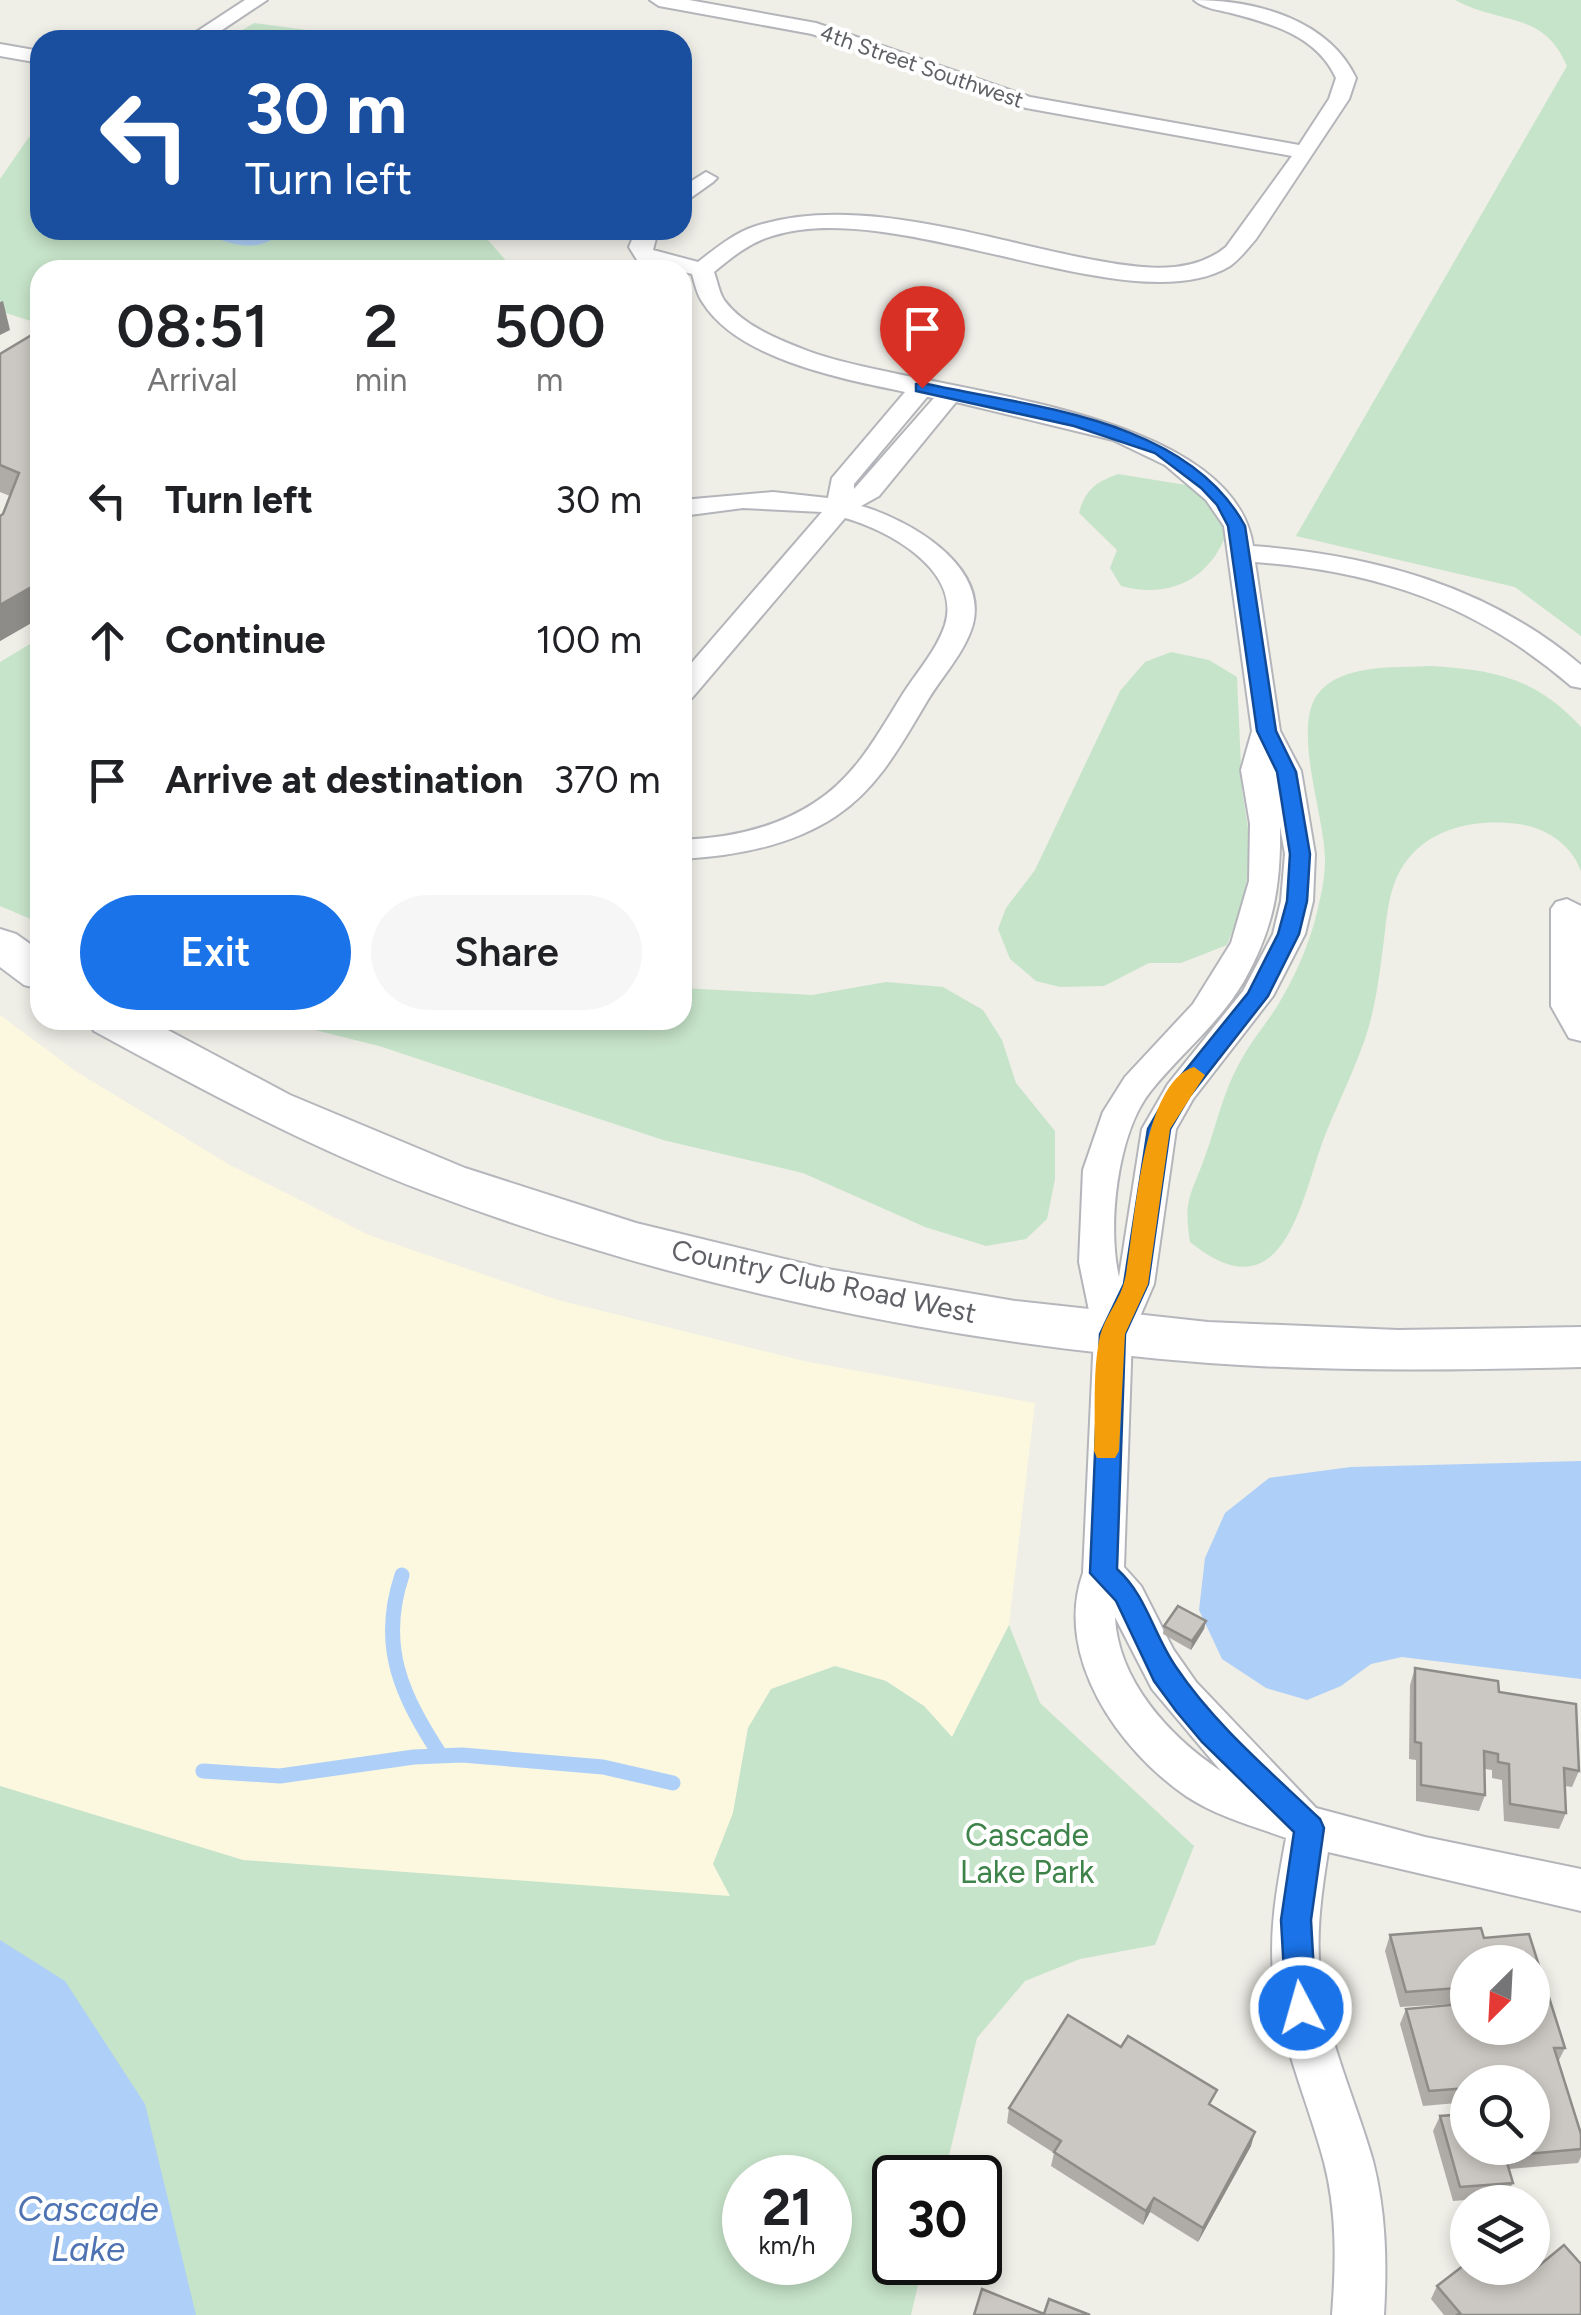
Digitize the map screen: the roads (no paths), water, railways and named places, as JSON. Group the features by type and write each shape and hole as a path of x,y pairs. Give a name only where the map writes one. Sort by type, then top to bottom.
{"main road":[{"path":"0,944 30,966"},
{"name":"Country Club Road West","path":"129,1030 255,1098 328,1132 488,1194 572,1222 858,1292 1112,1334 1332,1350 1581,1347"}],"street":[{"path":"210,30 258,0"},
{"name":"4th Street Southwest","path":"659,0 816,30 1026,102 1303,152"},
{"path":"702,270 731,245 752,234 779,225 838,220 1131,273 1199,270 1232,256 1344,88 1346,78 1338,61 1300,31 1203,0"},
{"path":"0,50 30,55"},
{"path":"692,190 706,178"},
{"path":"642,240 640,247 645,255 664,260"},
{"path":"692,267 702,270"},
{"path":"702,270 706,292 714,304 753,336 827,366 1078,422 1160,450 1186,466 1224,502 1237,526 1266,731 1286,772 1300,854 1297,901 1288,934 1257,996 1180,1092 1159,1129 1136,1284 1112,1334"},
{"path":"841,506 842,483 922,388"},
{"path":"692,680 841,506 870,491 950,394"},
{"path":"692,506 742,499 841,506 876,519 932,554 946,571 961,609 953,634 863,777 840,799 814,817 779,832 740,843 692,849"},
{"path":"1243,553 1314,560 1442,592 1518,629 1581,680"},
{"path":"1266,731 1256,770 1265,824 1264,881 1247,944 1205,1012 1137,1086 1120,1112 1100,1170 1097,1262 1112,1334 1104,1573 1093,1599 1097,1647 1116,1690 1145,1730 1203,1783 1310,1828 1581,1890"},
{"path":"1566,909 1567,1006 1581,1030"},
{"path":"1310,1828 1296,1920 1297,1982 1307,2037 1354,2184 1361,2265 1358,2315"}],"water":[{"path":"223,240 271,240 252,246"},
{"path":"1581,1461 1581,1679 1402,1657 1371,1664 1341,1686 1307,1700 1266,1688 1222,1659 1199,1610 1205,1558 1225,1513 1269,1478 1351,1467"},
{"name":"Cascade Lake","path":"0,1940 65,1981 145,2104 196,2315 0,2315"}],"waterway":[{"path":"402,1575 392,1625 398,1670 415,1713 441,1756"},
{"path":"203,1771 280,1776 441,1756"},
{"path":"441,1756 603,1767 673,1783"}],"park label":[{"name":"Cascade Lake Park","path":"1027,1854"}]}
